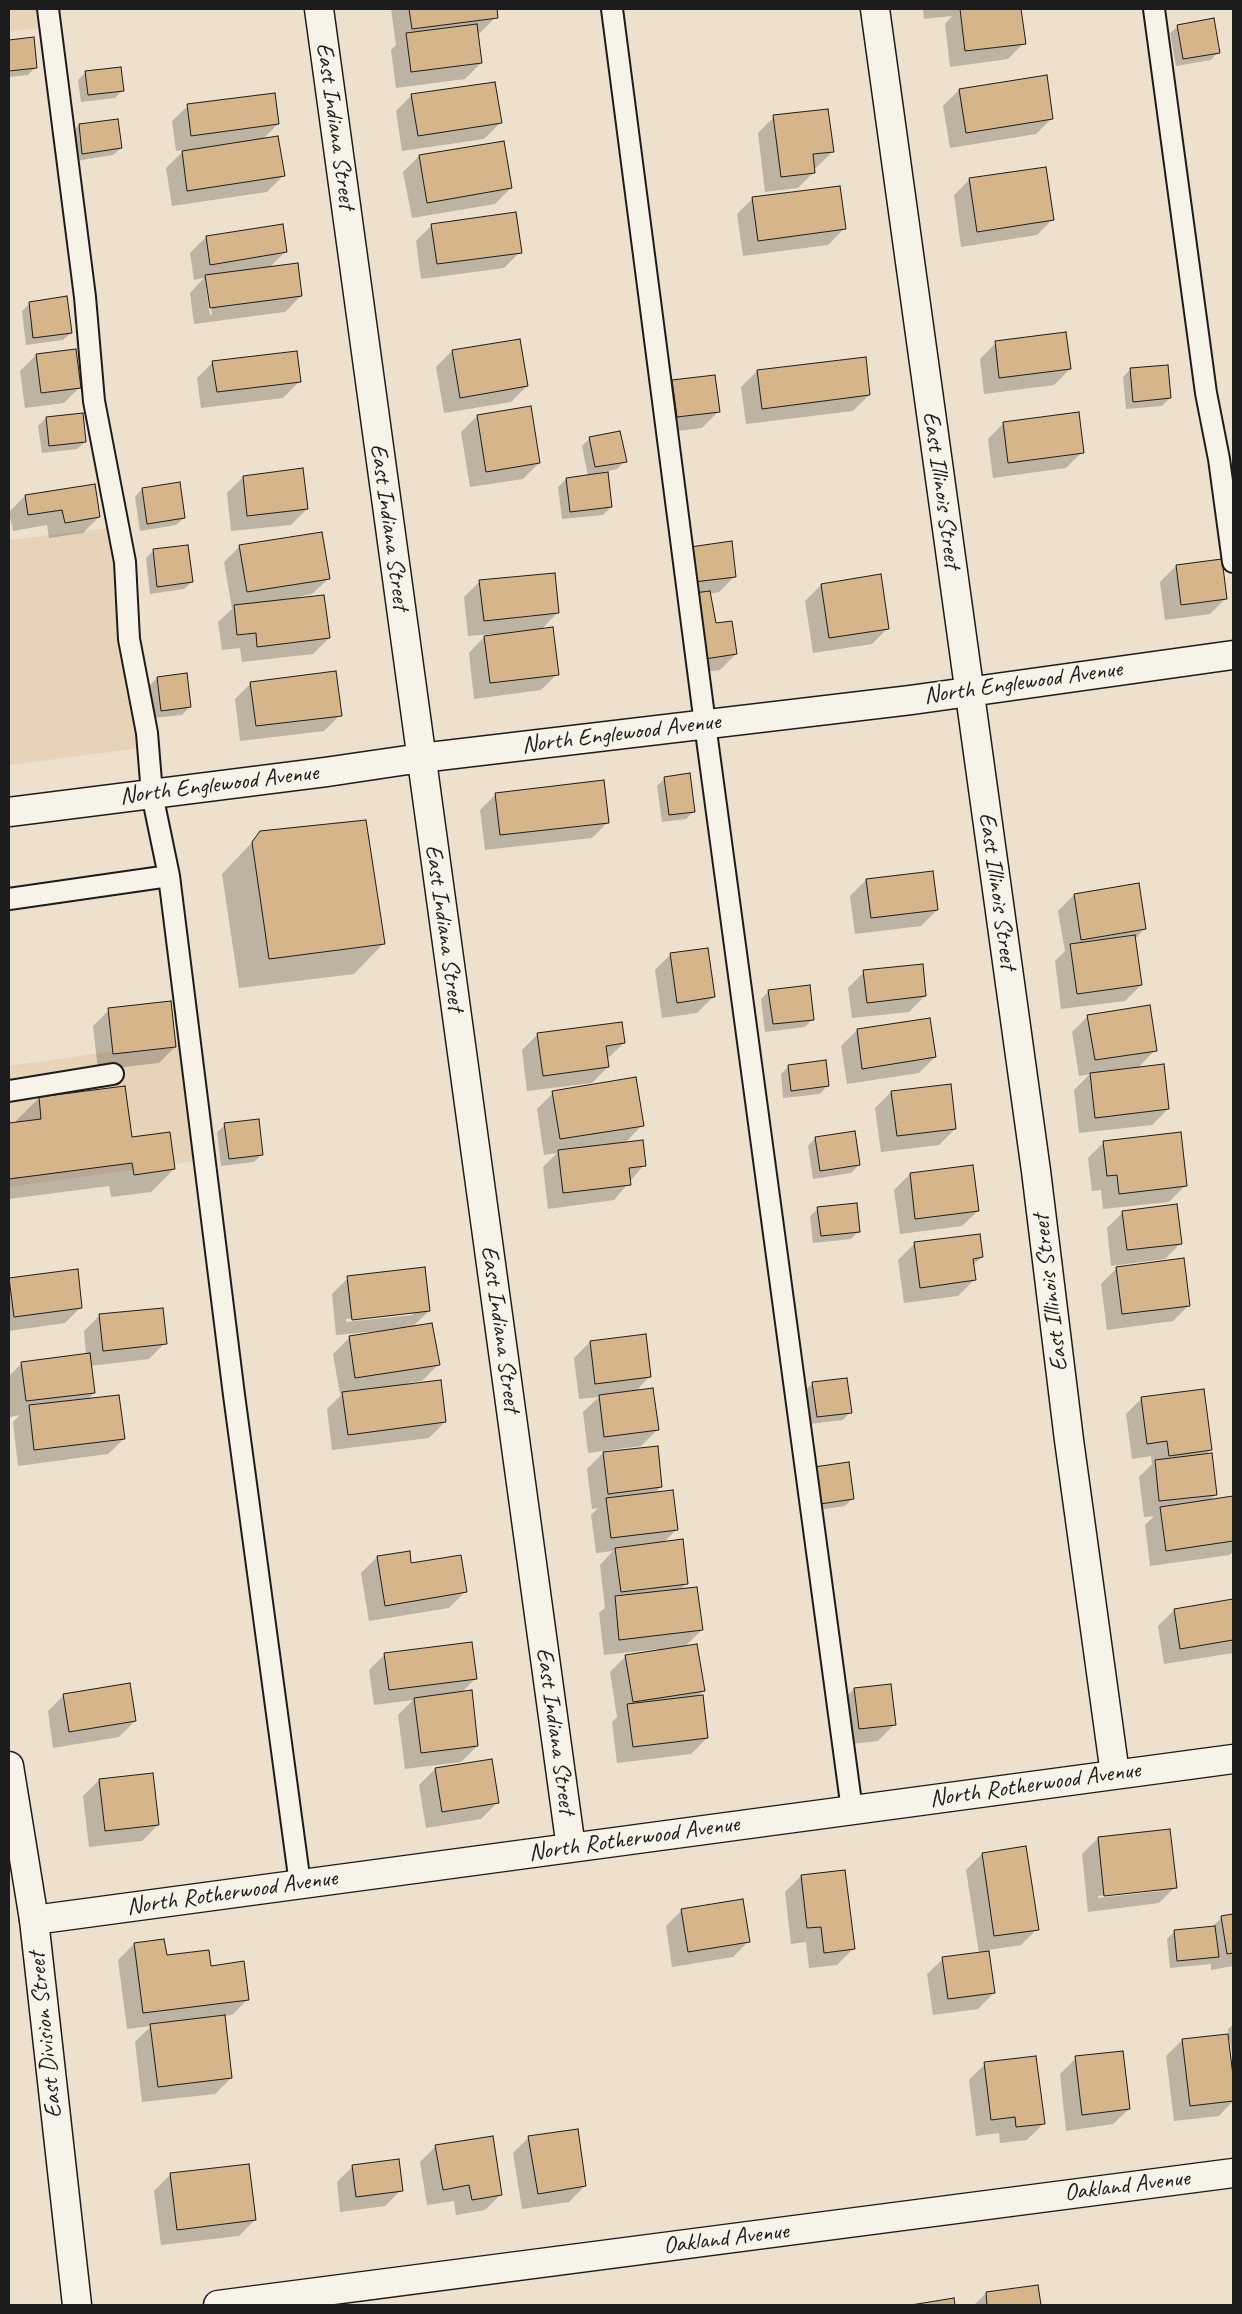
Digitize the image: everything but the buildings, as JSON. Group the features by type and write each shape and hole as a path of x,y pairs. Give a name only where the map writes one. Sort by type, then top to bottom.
{"street":[{"name":"East Indiana Street","path":"319,9 420,758 571,1848"},
{"name":"East Illinois Street","path":"875,9 1036,1171 1069,1440 1115,1774"},
{"name":"North Englewood Avenue","path":"9,812 326,772 420,758 911,700 969,690 1233,655"},
{"name":"North Rotherwood Avenue","path":"34,1920 1233,1759"},
{"name":"East Division Street","path":"9,1766 34,1920 77,2305"},
{"name":"Oakland Avenue","path":"218,2305 1233,2173"}],"lane":[{"path":"48,9 85,297 94,401 125,562 129,639 147,732 152,794 169,876 236,1405 300,1884"},
{"path":"612,9 705,724 852,1810"},
{"path":"1154,9 1206,393 1219,459 1233,562"},
{"path":"9,899 169,876"},
{"path":"9,1091 113,1074"}],"shaded area":[{"path":"9,9 36,9 38,28 9,32"},
{"path":"109,528 141,748 9,765 9,540"},
{"path":"178,1042 197,1161 9,1187 9,1066"}]}
